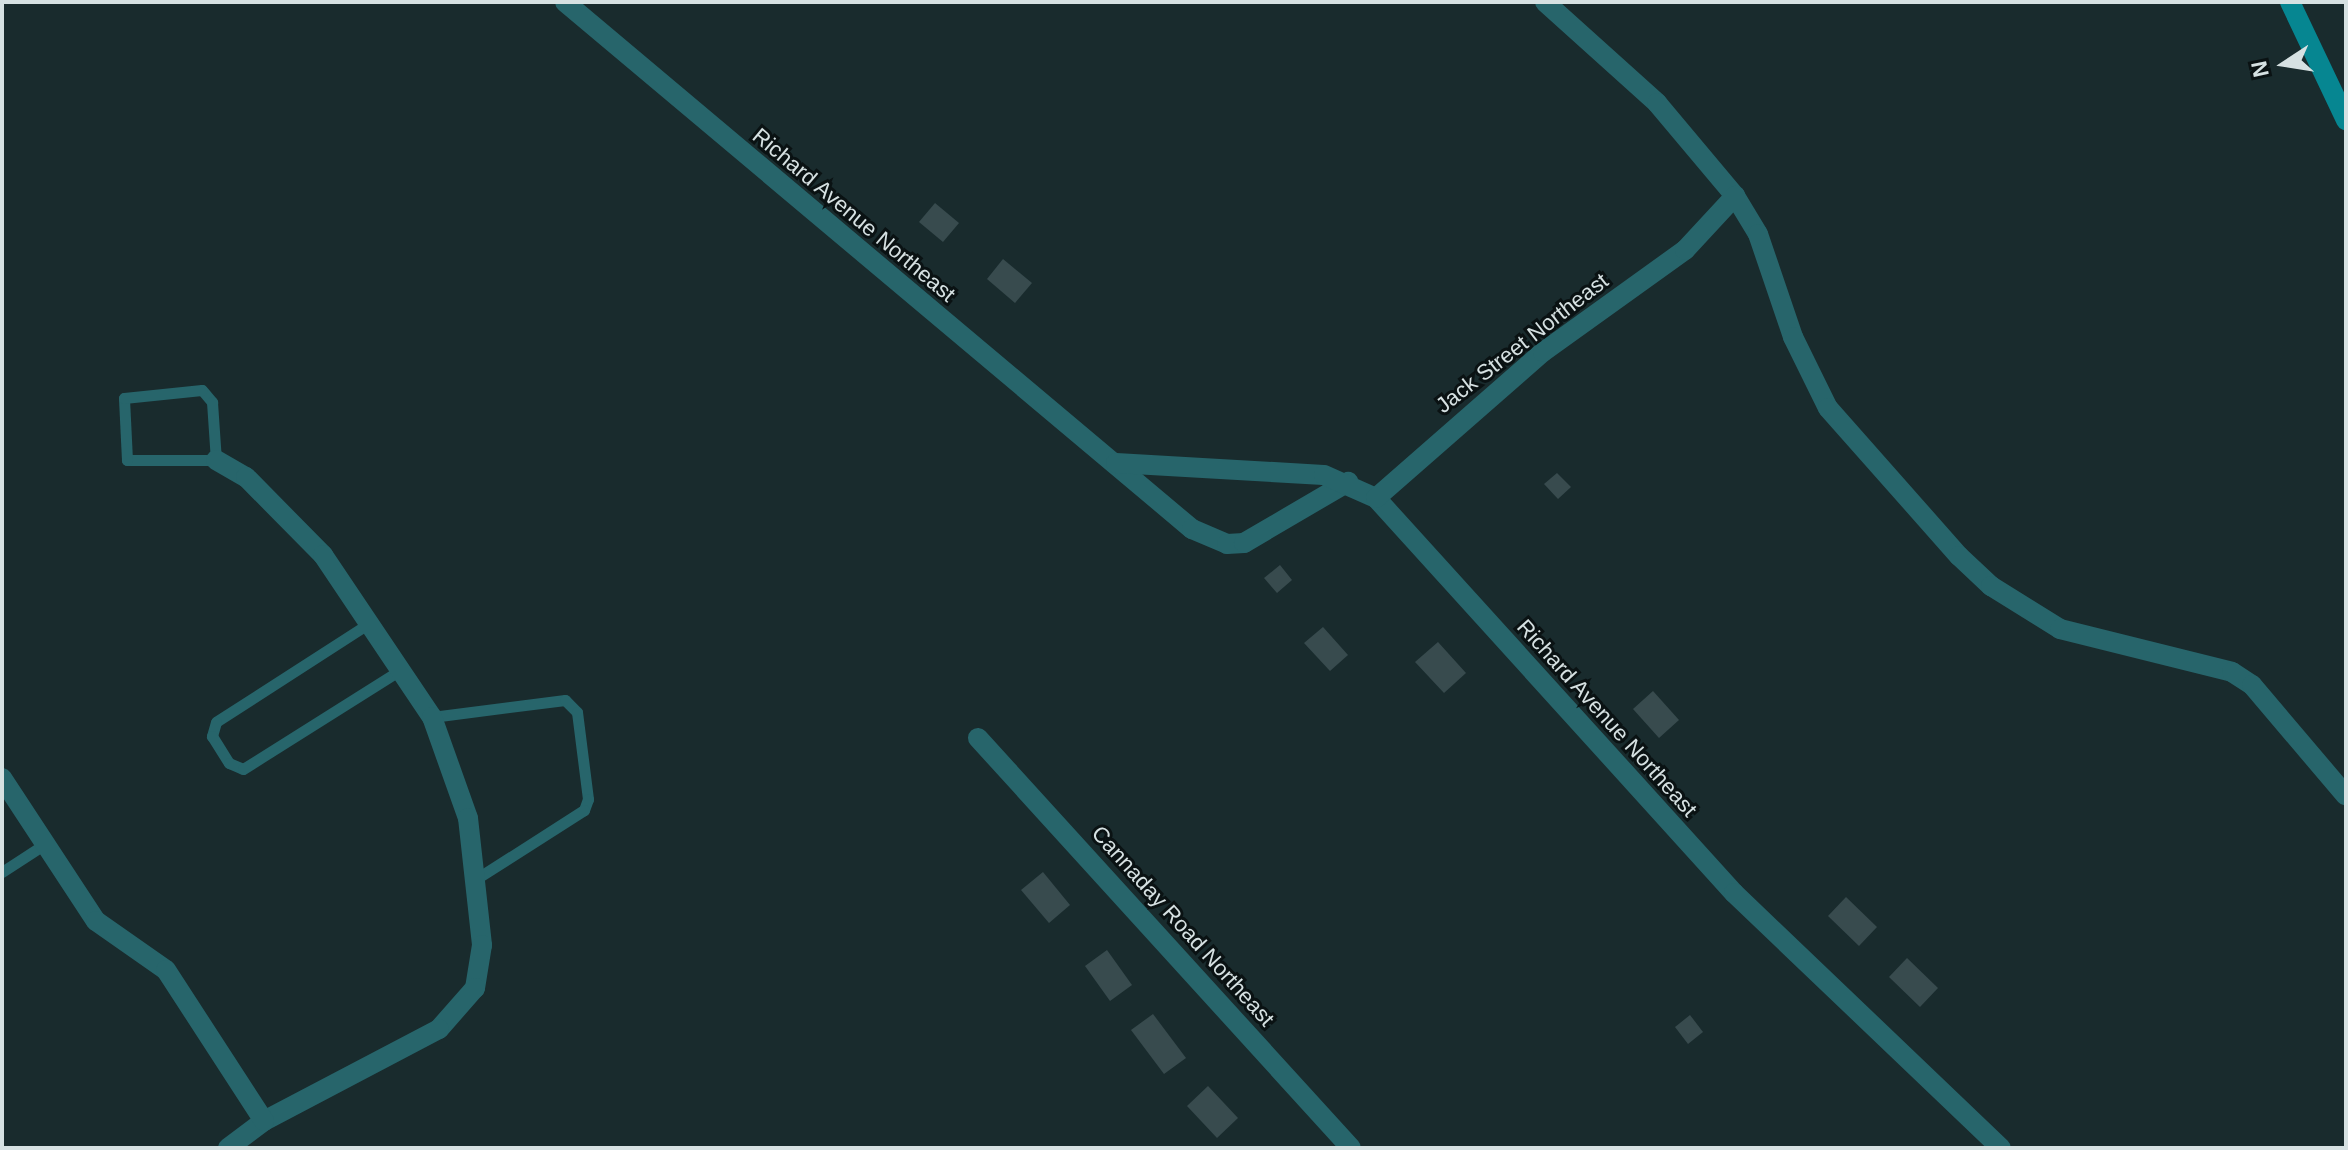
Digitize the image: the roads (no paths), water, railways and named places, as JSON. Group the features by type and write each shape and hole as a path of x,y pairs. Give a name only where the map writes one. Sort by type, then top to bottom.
{"street":[{"name":"Richard Avenue Northeast","path":"565,2 1192,529 1227,544 1253,540 1348,482"},
{"path":"1545,2 1657,103 1735,196 1758,234 1793,337 1828,408 1959,556 1991,586 2060,629 2232,672 2252,685 2346,796"},
{"path":"2290,2 2346,120"},
{"name":"Jack Street Northeast","path":"1376,498 1543,352 1685,250 1735,196"},
{"path":"216,460 246,477 287,514 371,622 432,717 458,777 476,879 481,965 475,988 449,1020 264,1121 228,1148"},
{"name":"Richard Avenue Northeast","path":"1116,463 1324,475 1348,482 1376,498 1734,893 2001,1148"},
{"name":"Cannaday Road Northeast","path":"978,738 1351,1148"},
{"path":"2,778 9,803 45,844 96,921 166,970 264,1121"}],"lane":[{"path":"202,390 212,402 216,460 127,460 121,403 131,396 202,390"},
{"path":"371,622 216,722 212,736 229,763 243,769 402,669"},
{"path":"432,717 565,700 577,712 588,799 584,810 476,879"},
{"path":"2,872 45,844"}]}
